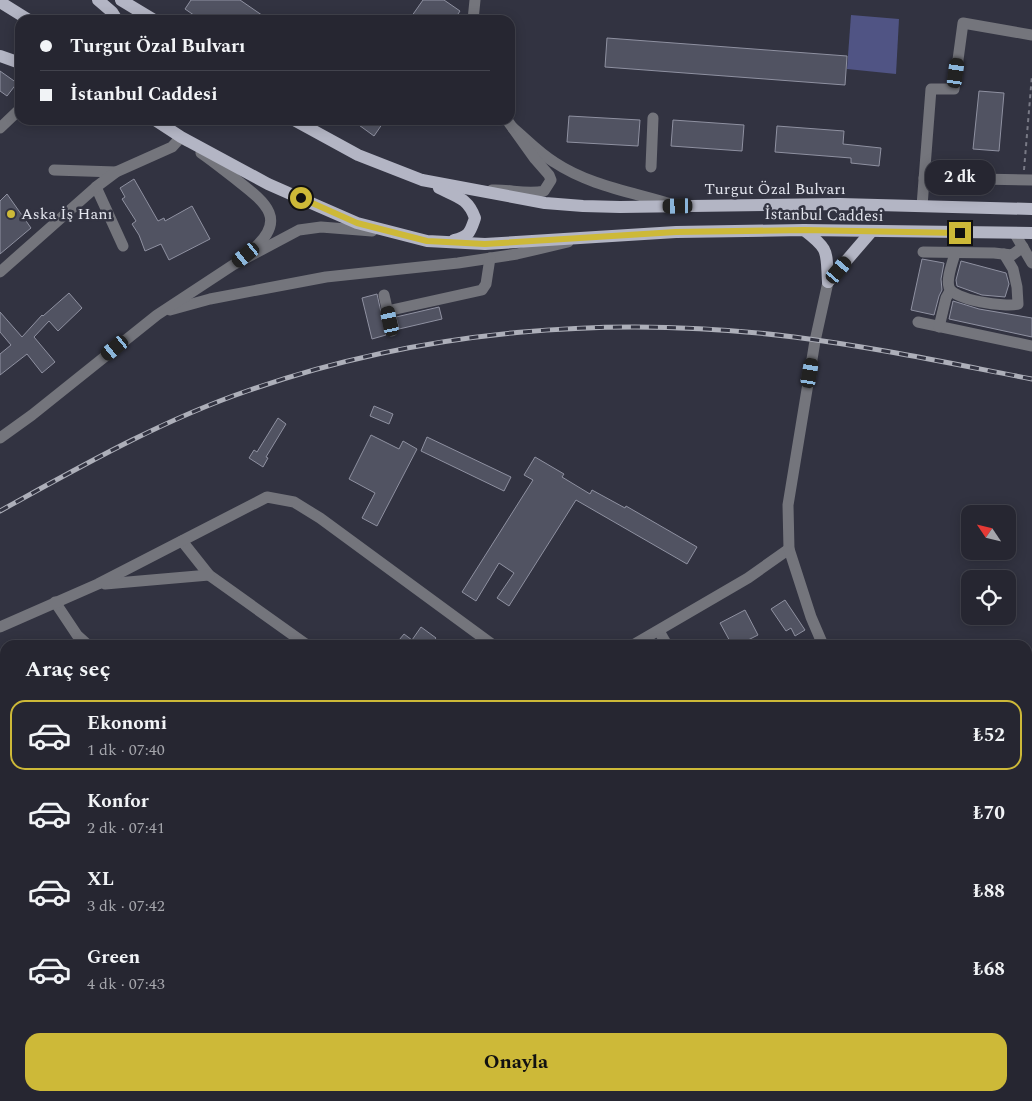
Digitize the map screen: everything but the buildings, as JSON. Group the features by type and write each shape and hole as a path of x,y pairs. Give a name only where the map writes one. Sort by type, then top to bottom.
{"main road":[{"path":"98,0 114,15"},
{"path":"0,2 16,15"},
{"path":"0,2 21,15"},
{"path":"125,2 146,15"},
{"path":"0,56 15,61"},
{"path":"163,125 181,137 268,184 357,223 427,241 485,244 586,238"},
{"path":"170,125 181,137"},
{"name":"Turgut Özal Bulvarı","path":"303,125 358,156 422,180 545,203 583,206 840,204 1032,209"},
{"path":"422,180 464,200 471,207 476,218 465,238 427,241"},
{"path":"804,230 821,243 826,252 828,282"},
{"name":"İstanbul Caddesi","path":"586,238 676,232 804,230 1032,233"},
{"path":"828,282 871,232"}],"street":[{"path":"474,15 475,0"},
{"path":"922,206 931,88 954,89 963,23 1032,35"},
{"path":"0,128 15,114"},
{"path":"650,168 653,118"},
{"path":"477,191 511,190 536,193 544,191 549,186 551,180 549,175 511,125"},
{"path":"511,125 554,162 580,176 609,187 678,206"},
{"path":"0,272 96,187 116,172 172,146 181,137 255,194 265,203 270,213 269,229 264,239 233,265"},
{"path":"54,170 116,172"},
{"path":"924,178 1028,180"},
{"path":"96,187 123,246"},
{"path":"0,438 32,415 157,315 233,265 298,230 321,227 389,231"},
{"path":"1015,234 1032,263"},
{"path":"157,315 210,298 326,277 458,263 518,254 586,238"},
{"path":"923,252 1004,254 1012,256 1023,247"},
{"path":"955,252 948,282 950,291 957,296 1013,306 1018,304 1017,286 1013,269 1004,254"},
{"path":"388,310 482,290 486,284 490,258"},
{"path":"821,640 811,617 789,550 788,505 815,340 828,282"},
{"path":"939,327 946,298 950,291"},
{"path":"384,295 392,331"},
{"path":"918,322 1032,346"},
{"path":"0,627 98,584 267,497 294,502 320,518 486,640"},
{"path":"182,541 208,575 299,640"},
{"path":"641,640 748,578 789,550"},
{"path":"98,584 208,575"},
{"path":"55,602 77,635 82,640"},
{"path":"658,630 664,640"}],"path":[{"path":"1028,180 1032,75"}],"shaded area":[{"path":"851,15 899,19 896,74 847,69"}],"railway":[{"path":"0,511 121,446 183,416 247,391 313,370 380,354 448,341 517,332 586,328 656,327 725,330 794,337 853,346 1032,379"}],"place":[{"name":"Aska İş Hanı","path":"11,214"}],"route":[{"path":"301,198 357,223 427,241 485,244 676,232 804,230 960,233"}]}
